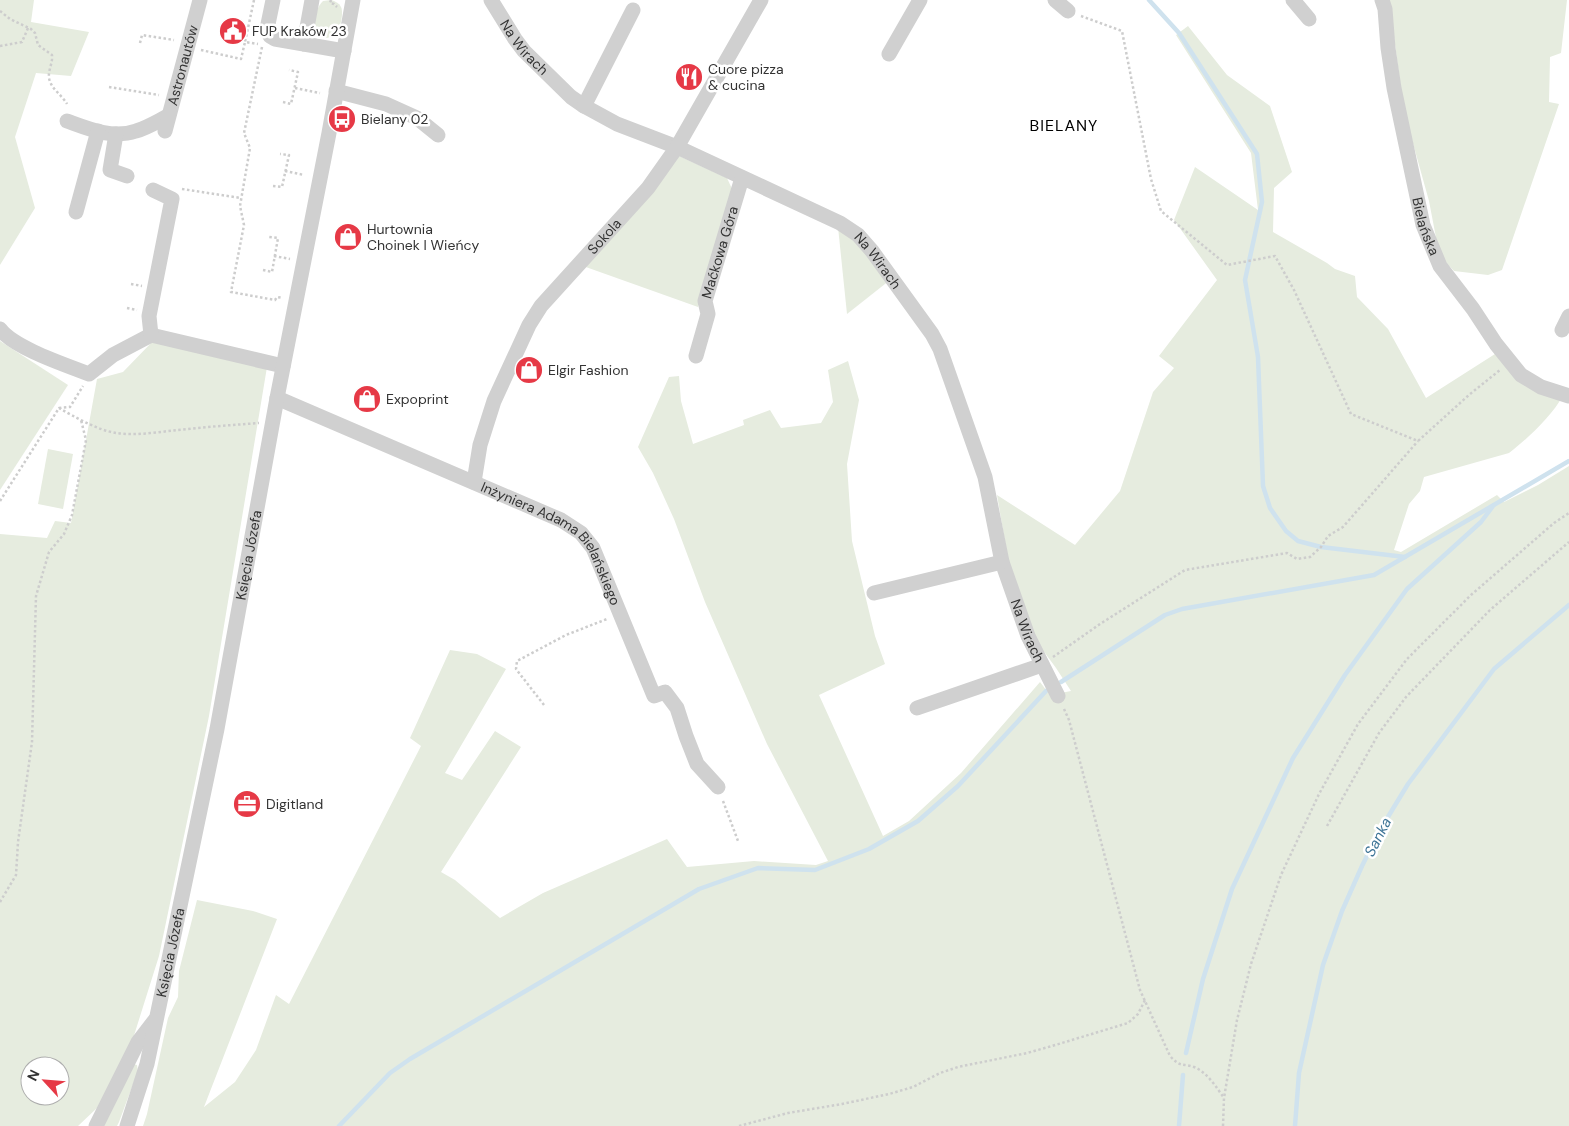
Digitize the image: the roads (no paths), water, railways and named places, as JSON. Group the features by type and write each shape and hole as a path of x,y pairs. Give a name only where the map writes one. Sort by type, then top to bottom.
{"street":[{"name":"Astronautów","path":"116,134 167,124 200,0"},
{"path":"273,0 267,28 270,36 275,39 344,52"},
{"path":"304,44 312,0"},
{"name":"Księcia Józefa","path":"128,1126 147,1064 158,1016 217,729 277,398 353,0"},
{"name":"Na Wirach","path":"491,0 514,39 572,97 584,106 617,124 677,147 840,223 858,235 872,251 932,334 940,349 985,477 1002,562 1028,636 1058,696"},
{"name":"Sokola","path":"474,482 480,444 494,400 529,326 541,306 648,188 677,147 761,0"},
{"path":"890,54 920,0"},
{"path":"1055,0 1068,11"},
{"path":"1293,0 1309,19"},
{"name":"Bielańska","path":"1382,0 1385,9 1394,88 1423,225 1440,266 1473,309 1496,344 1521,375 1541,387 1569,396"},
{"path":"584,106 633,10"},
{"path":"336,91 386,104 417,118 438,135"},
{"path":"67,121 98,131 116,134 110,170 127,176"},
{"path":"76,212 98,131"},
{"name":"Maćkowa Góra","path":"696,356 708,314 705,301 742,178"},
{"path":"151,335 150,316 172,199 153,190"},
{"path":"1562,330 1569,316"},
{"path":"0,329 5,336 16,344 89,374 113,355 151,335 283,366"},
{"name":"Inżyniera Adama Bielańskiego","path":"277,398 561,520 581,533 593,548 654,696 665,692 672,699 678,708 697,764 718,787"},
{"path":"874,592 1002,562"},
{"path":"917,708 1042,665"},
{"path":"96,1126 138,1042 158,1016"}],"waterway":[{"path":"1149,0 1179,33 1257,154 1262,202 1245,280 1258,357 1263,486 1270,508 1286,531 1298,541 1321,547 1405,557"},
{"path":"1061,682 1165,615 1182,609 1374,575 1569,461"},
{"path":"1186,1053 1203,979 1232,889 1293,758 1345,675 1407,589 1481,522 1493,506"},
{"name":"Sanka","path":"1295,1126 1299,1073 1323,965 1342,911 1380,830 1408,784 1494,669 1569,605"},
{"path":"339,1126 390,1073 410,1059 699,889 758,868 815,870 869,849 918,821 958,786 1046,691"},
{"path":"1179,1126 1183,1075"}],"place":[{"name":"FUP Kraków 23","path":"233,31"},
{"name":"Cuore pizza & cucina","path":"689,77"},
{"name":"Bielany 02","path":"342,119"},
{"name":"Hurtownia Choinek I Wieńcy","path":"348,237"},
{"name":"Elgir Fashion","path":"529,370"},
{"name":"Expoprint","path":"367,399"},
{"name":"Digitland","path":"247,804"}],"district":[{"name":"BIELANY","path":"1064,125"}]}
